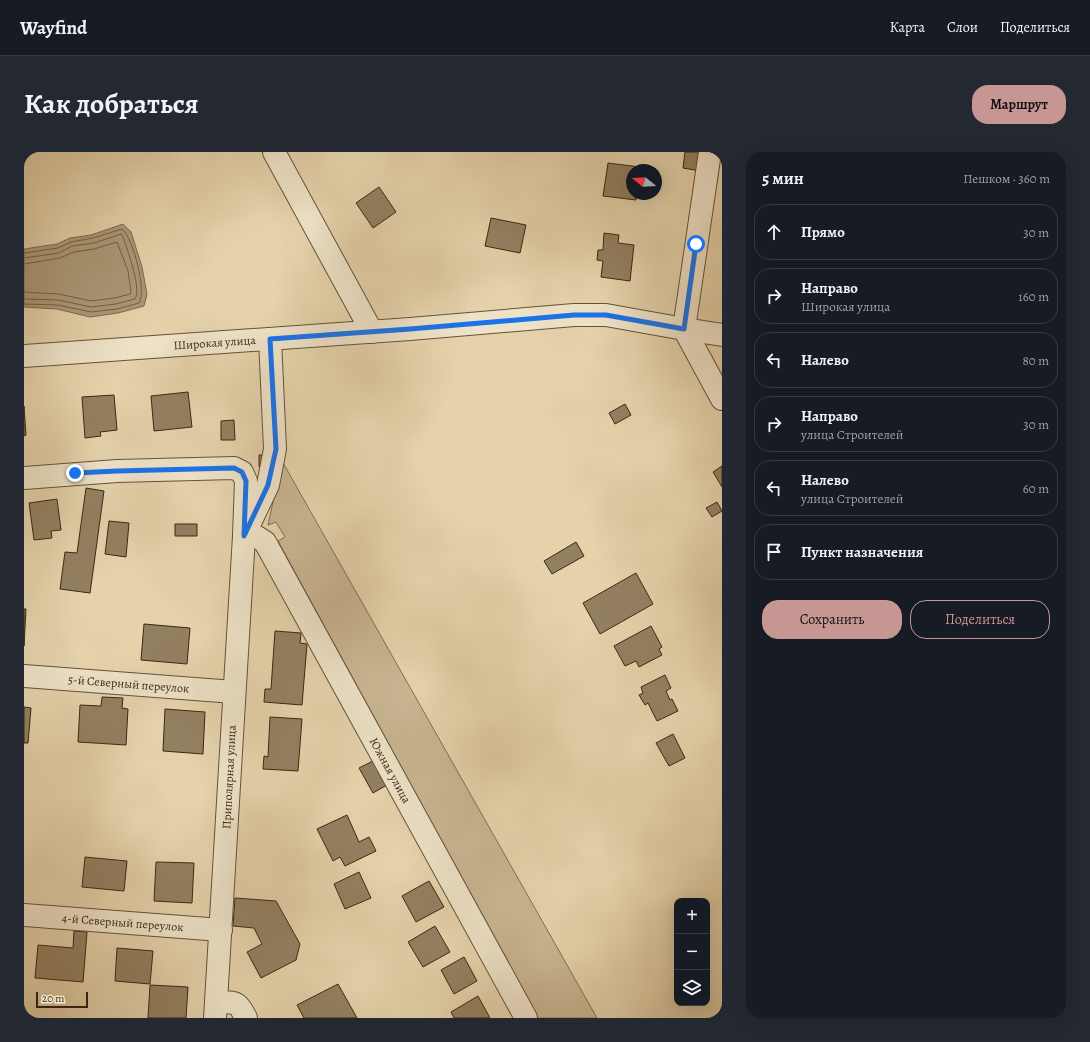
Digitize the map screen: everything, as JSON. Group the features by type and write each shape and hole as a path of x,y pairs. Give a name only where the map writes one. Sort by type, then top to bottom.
{"street":[{"path":"274,152 372,332"},
{"path":"710,152 684,329 722,399"},
{"name":"Широкая улица","path":"24,356 372,332 574,315 606,315 722,335"},
{"path":"244,536 268,485 276,449 270,339"},
{"name":"Приполярная улица","path":"24,478 117,471 234,468 242,472 246,481 216,1010"},
{"name":"Южная улица","path":"244,536 257,537 265,542 526,1018"},
{"name":"5-й Северный переулок","path":"24,676 234,692"},
{"name":"4-й Северный переулок","path":"24,915 221,930"},
{"path":"216,1010 236,1004 240,1006 246,1018"}],"shaded area":[{"path":"282,461 597,1018 538,1018 278,541 285,537 276,522 268,525"}],"water":[{"path":"123,224 131,232 142,267 147,294 144,306 118,313 90,317 57,309 24,307 24,249 57,244 70,238 91,235"}],"building":[{"path":"685,152 700,152 700,171 683,168"},
{"path":"608,163 626,165 626,199 603,196"},
{"path":"379,187 396,212 373,228 356,203"},
{"path":"491,218 526,225 520,253 485,246"},
{"path":"604,233 619,235 618,243 634,245 630,281 601,277 603,261 597,260 598,250 603,250"},
{"path":"188,392 192,427 154,431 151,396"},
{"path":"114,395 117,430 100,432 101,436 85,438 82,397"},
{"path":"625,404 631,415 615,424 609,413"},
{"path":"24,406 26,435 24,436"},
{"path":"234,420 235,440 221,440 221,421"},
{"path":"259,455 267,455 266,467 259,467"},
{"path":"722,466 722,487 713,472"},
{"path":"86,488 104,491 90,593 60,589 65,552 77,553"},
{"path":"57,499 61,530 51,531 52,538 34,540 29,503"},
{"path":"717,502 722,511 712,517 706,508"},
{"path":"109,521 129,523 126,557 105,554"},
{"path":"175,524 197,524 197,536 175,536"},
{"path":"576,542 584,556 552,574 544,561"},
{"path":"636,573 653,604 600,634 583,603"},
{"path":"24,609 26,609 24,646"},
{"path":"144,624 190,628 187,664 141,660"},
{"path":"651,626 662,647 659,649 662,655 639,667 636,661 625,666 614,646"},
{"path":"275,631 301,633 300,643 307,644 302,705 264,702 265,689 271,689"},
{"path":"665,675 671,688 666,691 670,700 672,699 678,711 657,721 648,703 645,705 639,695 643,693 641,687"},
{"path":"102,697 123,698 122,708 128,709 126,745 78,742 80,705 101,706"},
{"path":"24,707 31,708 28,743 24,743"},
{"path":"165,709 205,712 203,754 163,751"},
{"path":"270,717 302,719 298,771 263,769 264,756 268,757"},
{"path":"673,734 685,758 669,766 656,743"},
{"path":"379,758 392,782 373,793 359,768"},
{"path":"347,815 359,842 369,837 376,851 345,866 340,857 333,861 317,829"},
{"path":"85,857 127,861 124,891 82,887"},
{"path":"156,862 194,863 192,903 154,901"},
{"path":"359,872 371,898 345,909 334,884"},
{"path":"429,881 444,907 416,922 402,896"},
{"path":"235,898 276,901 300,944 296,960 261,978 247,952 262,944 254,928 233,926"},
{"path":"435,926 450,952 423,967 408,942"},
{"path":"74,931 87,932 83,982 35,978 38,945 73,948"},
{"path":"117,948 153,951 150,984 115,981"},
{"path":"464,957 477,981 454,994 441,970"},
{"path":"338,984 357,1018 304,1018 297,1005"},
{"path":"150,985 188,987 186,1018 148,1018"},
{"path":"478,996 490,1018 454,1018 451,1012"}],"route":[{"path":"75,473 234,468 242,472 246,481 244,536 268,485 276,449 270,339 574,315 606,315 684,329 696,244"}]}
